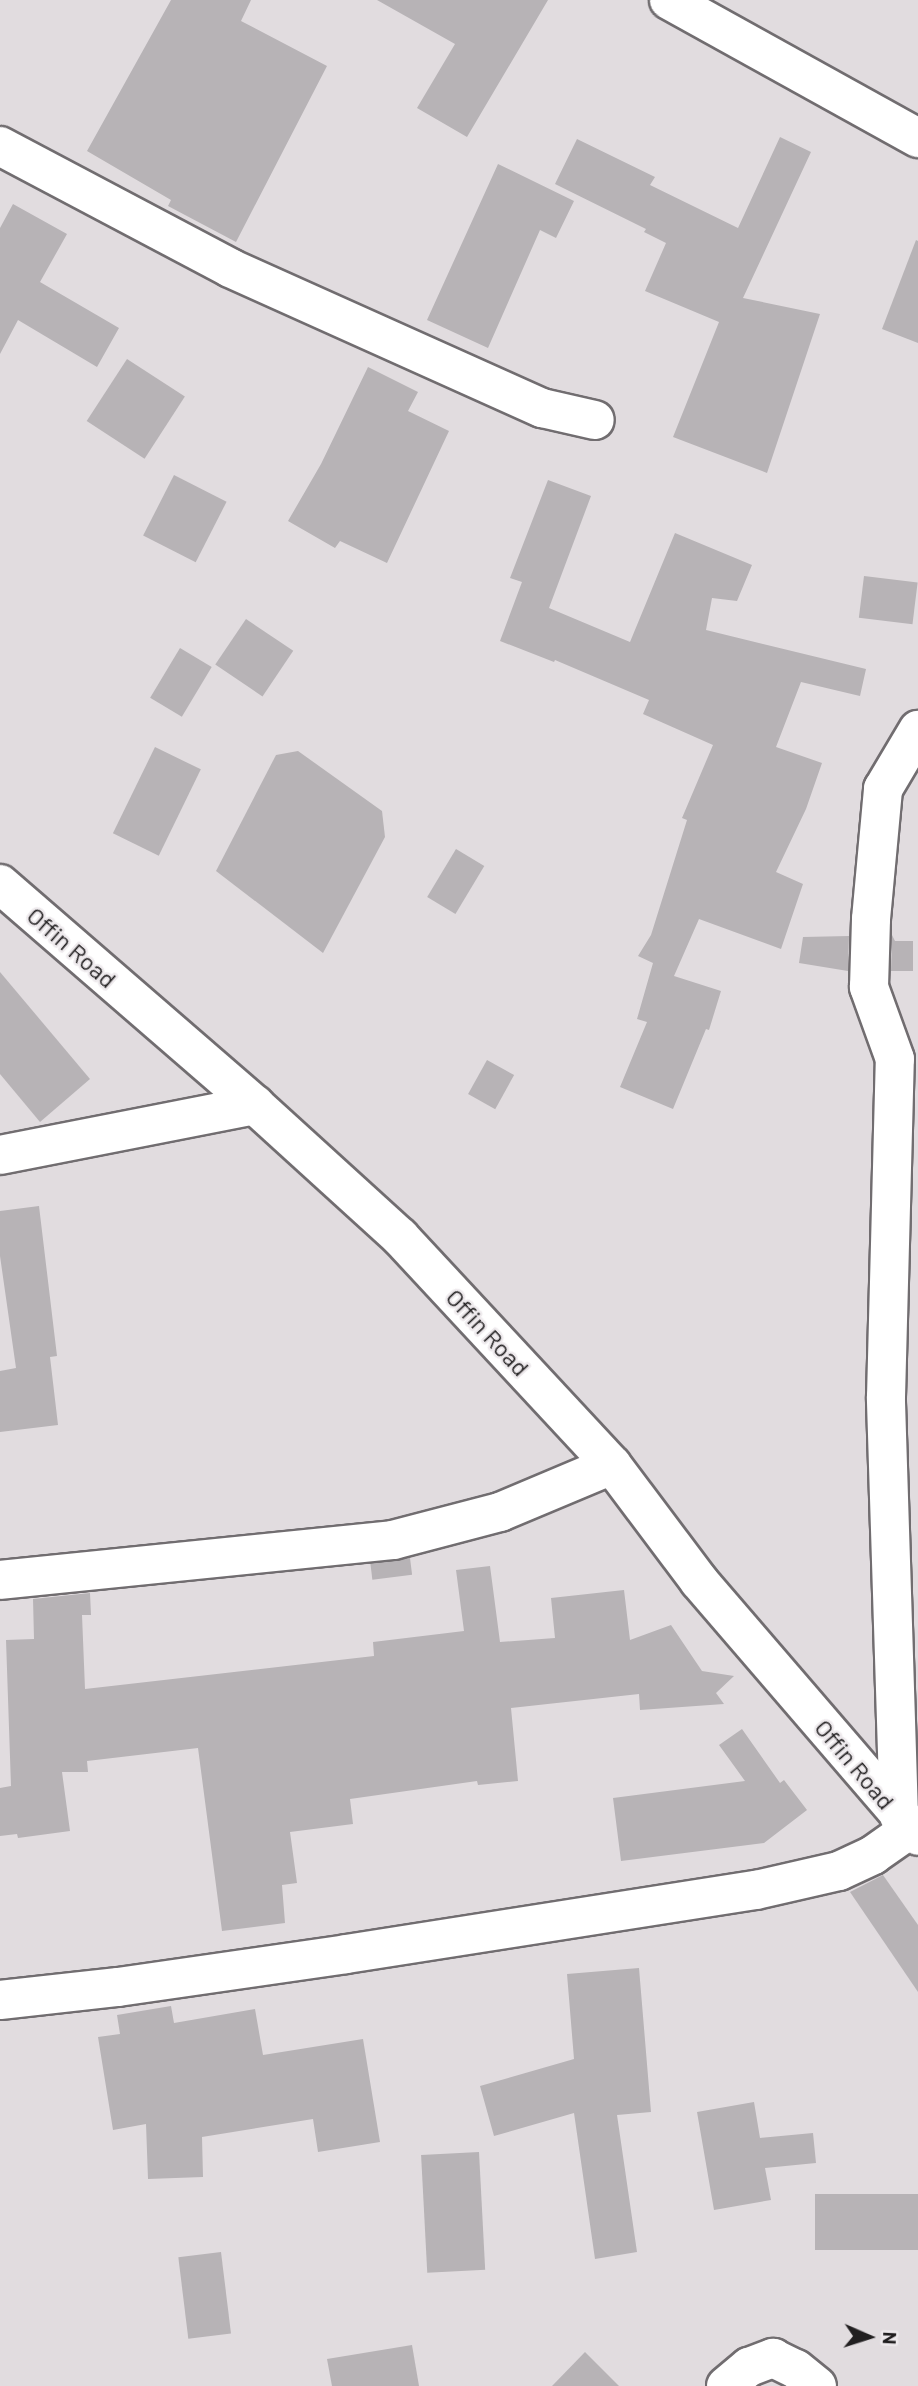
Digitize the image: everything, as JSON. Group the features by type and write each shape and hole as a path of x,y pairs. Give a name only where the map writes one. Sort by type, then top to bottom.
{"street":[{"path":"669,0 918,138"},
{"path":"0,146 230,268 542,408 595,420"},
{"path":"0,2000 306,1960 756,1890 839,1871 873,1855 909,1827 887,1397 895,1059 869,987 871,919 883,789 918,730"},
{"name":"Offin Road","path":"0,884 255,1105 400,1237 612,1465 699,1581 909,1827"},
{"path":"0,1154 255,1105"},
{"path":"0,1580 393,1541 500,1512 612,1465"},
{"path":"726,2386 749,2367 773,2358 796,2369 817,2386"}],"building":[{"path":"171,0 251,0 241,21 327,66 236,242 168,206 171,200 87,151"},
{"path":"377,0 548,0 467,137 417,108 455,44"},
{"path":"780,137 811,152 743,298 820,314 767,473 673,437 719,322 645,291 666,243 644,232 646,229 555,184 577,139 655,177 650,185 738,228"},
{"path":"498,164 574,201 556,238 540,230 488,348 427,320"},
{"path":"13,204 67,234 40,282 119,328 97,367 18,320 0,354 0,228"},
{"path":"916,240 918,241 918,343 882,329"},
{"path":"127,359 185,397 145,459 87,421"},
{"path":"368,367 418,392 408,411 449,431 387,563 340,541 335,548 288,521 321,464"},
{"path":"174,475 227,502 196,562 143,536"},
{"path":"548,480 591,496 549,608 630,642 675,533 752,565 737,601 712,598 706,630 866,669 860,696 801,682 776,747 822,763 806,809 776,872 803,884 781,949 699,919 674,976 721,991 709,1030 706,1029 673,1109 620,1087 647,1022 637,1019 653,963 638,956 651,935 687,820 682,818 713,745 643,714 649,700 555,660 554,662 500,641 522,582 510,578"},
{"path":"864,576 918,583 912,624 859,618"},
{"path":"246,619 293,651 262,696 215,665"},
{"path":"180,648 212,667 182,717 150,698"},
{"path":"155,747 201,769 159,856 113,833"},
{"path":"298,751 382,811 385,837 323,953 216,871 276,755"},
{"path":"456,849 484,866 455,914 427,897"},
{"path":"892,935 895,941 913,941 913,971 891,971"},
{"path":"849,936 848,971 799,963 803,937"},
{"path":"0,972 90,1079 40,1122 0,1074"},
{"path":"487,1060 514,1075 495,1109 468,1094"},
{"path":"39,1206 57,1356 50,1357 58,1425 0,1432 0,1371 16,1368 0,1256 0,1211"},
{"path":"410,1558 412,1575 372,1580 370,1563"},
{"path":"490,1566 500,1642 555,1638 551,1598 624,1590 630,1640 671,1625 702,1671 734,1676 716,1693 724,1704 640,1710 639,1694 511,1708 518,1781 478,1785 477,1781 350,1799 353,1824 290,1832 297,1883 282,1885 285,1923 222,1931 198,1748 87,1761 88,1772 62,1772 70,1831 18,1838 17,1834 0,1836 0,1788 11,1786 6,1640 34,1639 33,1599 90,1593 91,1615 82,1615 85,1689 374,1656 373,1642 464,1631 456,1570"},
{"path":"742,1729 780,1783 784,1780 807,1810 764,1843 621,1861 613,1798 745,1781 719,1745"},
{"path":"883,1875 918,1925 918,1992 850,1892"},
{"path":"639,1968 651,2112 617,2115 637,2252 595,2259 574,2113 494,2136 480,2086 574,2059 567,1974"},
{"path":"171,2006 174,2023 255,2009 263,2055 363,2039 380,2142 318,2152 313,2119 202,2137 203,2177 148,2179 146,2124 113,2130 98,2037 120,2034 117,2015"},
{"path":"754,2102 760,2138 813,2133 816,2163 765,2168 771,2200 714,2210 697,2112"},
{"path":"479,2152 485,2270 427,2273 421,2155"},
{"path":"815,2194 918,2194 918,2250 815,2250"},
{"path":"221,2252 231,2333 188,2339 178,2257"},
{"path":"412,2345 419,2386 332,2386 327,2359"},
{"path":"585,2352 619,2386 552,2386"}]}
